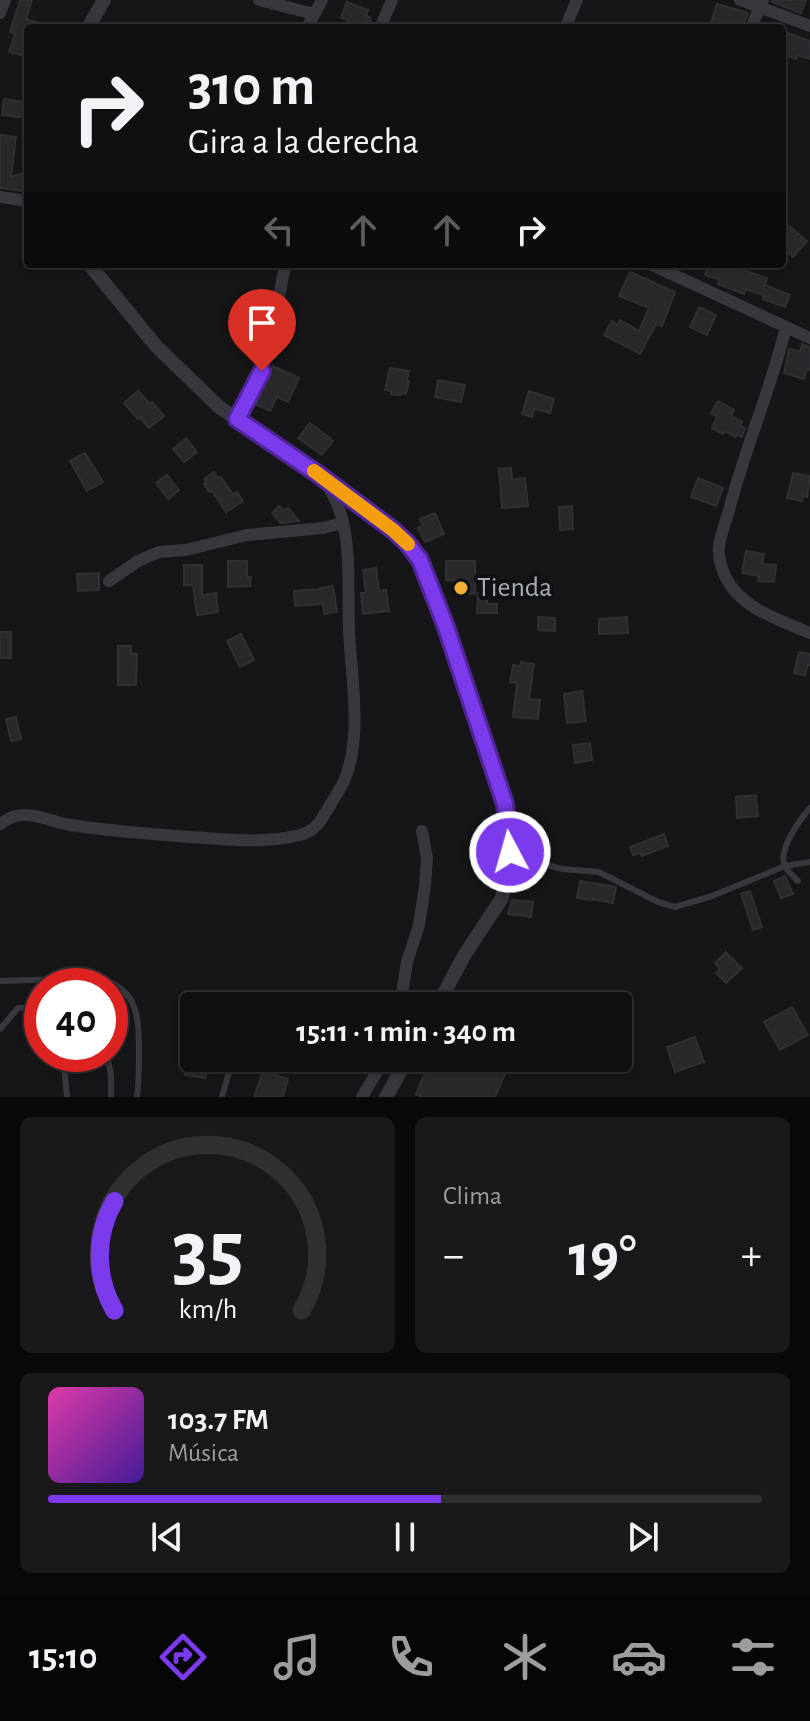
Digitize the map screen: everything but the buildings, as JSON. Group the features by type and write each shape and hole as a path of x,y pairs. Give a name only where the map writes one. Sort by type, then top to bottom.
{"street":[{"path":"0,13 5,0"},
{"path":"90,24 104,0"},
{"path":"259,0 314,14"},
{"path":"309,24 322,0"},
{"path":"382,24 392,0"},
{"path":"567,24 577,0"},
{"path":"740,0 762,4 810,26"},
{"path":"753,24 762,4"},
{"path":"0,197 24,200"},
{"path":"92,268 156,346 219,407 318,474 393,530 420,560 446,627 505,804 510,852 502,898 445,992"},
{"path":"237,419 262,371 271,342 285,268"},
{"path":"659,268 810,338"},
{"path":"786,327 736,481 719,552 725,576 751,605 810,633"},
{"path":"0,824 17,815 33,816 69,825 233,840 283,838 310,831 318,825 345,779 355,735 349,580 343,523 335,495 318,474"},
{"path":"109,581 138,561 159,552 198,547 247,535 323,528 343,523"},
{"path":"402,992 425,886 427,858 422,831"},
{"path":"362,1097 378,1072"},
{"path":"386,1097 400,1072"}],"lane":[{"path":"798,881 783,861 792,832 810,808"},
{"path":"510,852 526,860 563,869 599,872 658,902 675,907 712,896 785,866 810,862"},
{"path":"0,981 24,980"},
{"path":"128,996 137,1015 137,1097"},
{"path":"0,1029 18,1008 24,1008"},
{"path":"65,1072 67,1097"},
{"path":"110,1072 111,1097"},
{"path":"222,1097 229,1072"}],"slow traffic":[{"path":"314,471 408,544"}],"place":[{"name":"Tienda","path":"461,588"}],"route":[{"path":"262,371 237,419 393,530 420,560 446,627 505,804 510,852"}]}
